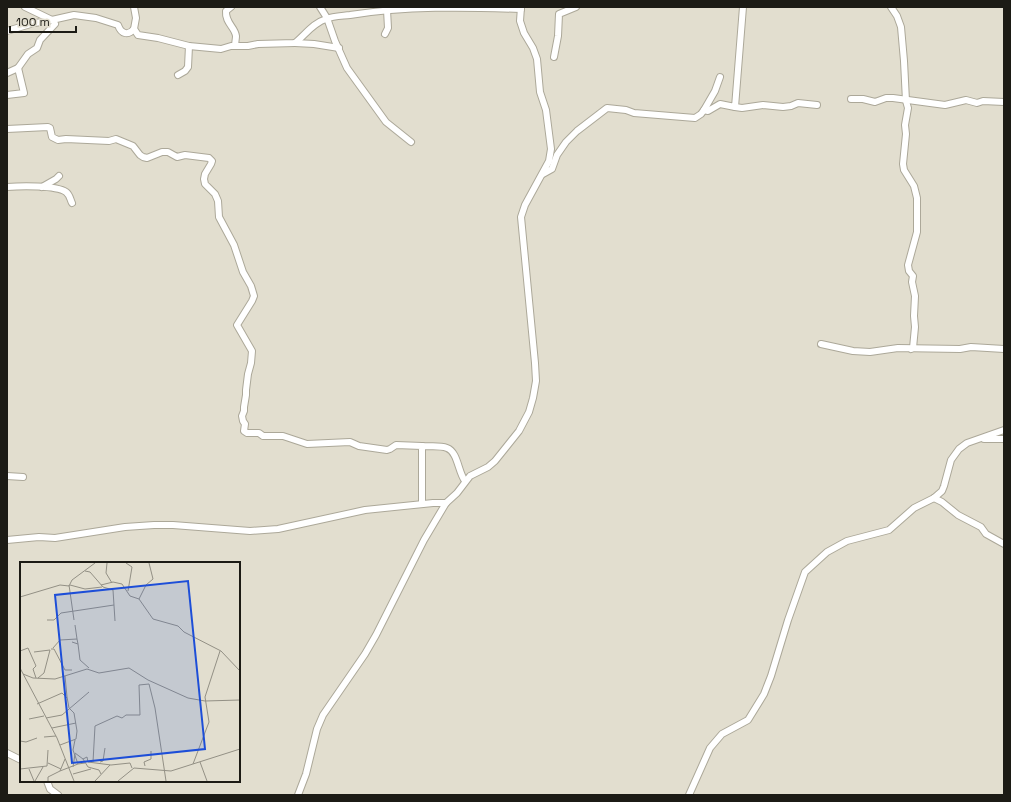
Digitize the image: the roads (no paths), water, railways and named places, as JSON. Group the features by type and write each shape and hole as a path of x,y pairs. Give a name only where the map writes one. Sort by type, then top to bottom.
{"street":[{"path":"26,7 53,22"},
{"path":"7,31 34,23 53,22 74,15 84,15 118,25 119,30 127,34 134,29 136,18 134,7"},
{"path":"231,7 226,10 226,13 229,23 236,35 235,46"},
{"path":"320,7 327,18 347,68 386,122 411,142"},
{"path":"554,57 558,36 559,14 576,7"},
{"path":"735,107 743,7"},
{"path":"891,7 897,16 901,27 906,101 908,108 905,125 906,134 903,164 904,170 914,186 917,203 917,232 908,265 909,271 913,276 912,282 915,296 913,348 911,349"},
{"path":"295,43 314,25 327,18 391,9 521,8 520,21 524,33 533,48 537,59 540,92 546,110 551,149 549,161 525,205 521,217 536,364 536,381 529,412 508,446 488,467 470,476 457,493 446,503 424,540 365,654 323,715 317,729 306,774 298,795"},
{"path":"385,34 388,28 391,9"},
{"path":"7,73 18,68 28,54 37,48 40,40 53,22"},
{"path":"134,29 138,35 158,38 189,46 221,49 258,44 295,43 314,44 338,48"},
{"path":"178,75 185,71 190,62 189,46"},
{"path":"7,95 24,93 18,68"},
{"path":"542,174 552,169 557,155 566,142 607,108 626,110 634,113 695,118 704,110 715,91 720,77"},
{"path":"851,99 863,99 875,102 886,98 893,98 906,101 929,102 945,106 966,100 977,103 983,101 1004,102"},
{"path":"704,110 708,111 720,104 742,108 763,105 817,105"},
{"path":"7,129 48,127 50,128 52,137 58,140 109,141 116,139 133,146 143,157 147,158 162,152 168,152 177,157 185,154 209,158 212,161 205,174 205,184 215,194 218,201 219,217 234,245 243,272 251,286 254,296 237,325 252,351 244,411 242,416 245,424 245,432 259,433 263,436 283,436 307,444 350,442 359,446 387,450 396,444 448,448 454,452 465,481"},
{"path":"42,187 59,176"},
{"path":"7,186 42,187 65,191 69,195 72,203"},
{"path":"821,344 853,351 870,352 898,348 964,349 970,347 1004,349"},
{"path":"689,795 710,748 722,734 748,720 764,694 805,572 827,552 847,541 889,530 914,508 934,498 942,491 951,460 959,449 967,443 1004,430"},
{"path":"977,439 1004,439"},
{"path":"422,446 422,504"},
{"path":"7,476 23,477"},
{"path":"934,498 942,502 958,515 981,527 986,534 1004,544"},
{"path":"7,540 39,537 55,538 125,527 154,525 250,531 278,530 365,510 446,503"},
{"path":"7,753 20,760"},
{"path":"47,782 50,789 58,795"}]}
